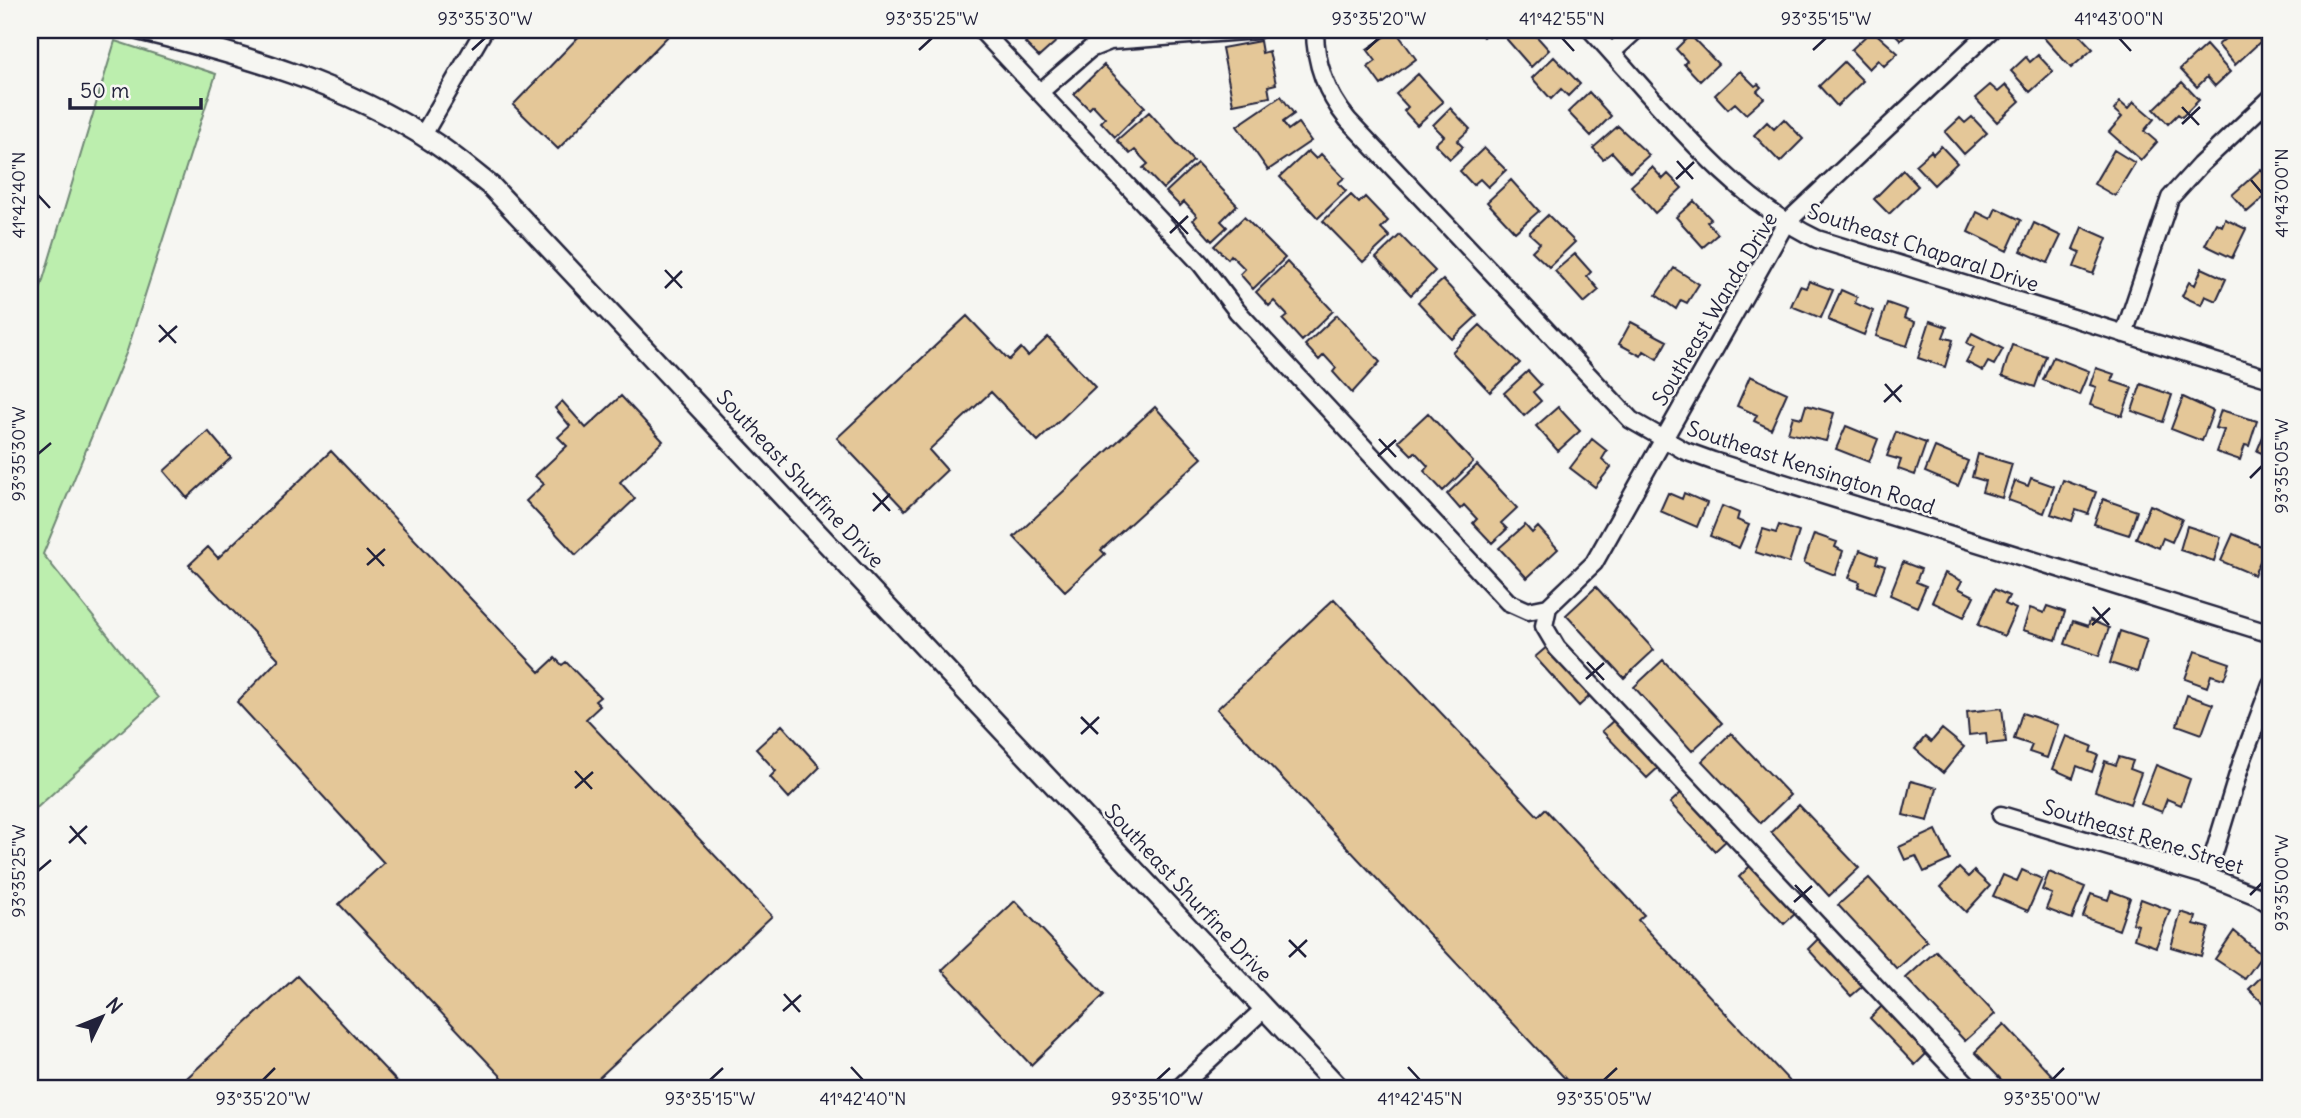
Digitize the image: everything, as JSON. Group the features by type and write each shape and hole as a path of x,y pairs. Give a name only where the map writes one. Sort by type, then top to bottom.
{"street":[{"name":"Southeast Shurfine Drive","path":"140,30 259,62 383,113 423,135 492,187 1339,1088"},
{"path":"423,135 484,30"},
{"path":"981,30 1201,264 1237,311 1508,602 1528,611 1548,607 1544,626 1557,648 1971,1088"},
{"path":"1040,92 1090,49 1110,41 1257,30"},
{"name":"Southeast Kensington Road","path":"1315,30 1318,62 1325,84 1348,120 1631,421 1662,439 1713,461 2271,634"},
{"name":"Southeast Chaparal Drive","path":"1591,30 1724,173 1750,199 1785,224 1817,239 2271,379"},
{"path":"1612,52 1636,30"},
{"name":"Southeast Wanda Drive","path":"1548,607 1594,563 1785,224 1991,30"},
{"path":"2124,334 2170,198 2200,164 2271,98"},
{"path":"2207,876 2242,761 2271,684"},
{"name":"Southeast Rene Street","path":"2001,815 2207,876 2257,896 2271,905"},
{"path":"1179,1088 1265,1009"}],"green space":[{"path":"115,41 216,74 127,351 43,554 158,698 30,814 30,323"}],"building":[{"path":"585,30 674,30 558,149 513,105"},
{"path":"1023,30 1069,30 1039,57 1025,43 1030,38"},
{"path":"1395,30 1416,59 1381,85 1368,67 1376,61 1367,49"},
{"path":"1476,30 1491,30 1483,37"},
{"path":"1509,30 1531,30 1549,50 1531,67 1503,35"},
{"path":"1872,30 1898,53 1884,66 1878,60 1869,69 1851,50"},
{"path":"1891,30 1912,30 1901,40"},
{"path":"2053,30 2075,30 2093,49 2071,68 2044,38"},
{"path":"2235,30 2251,30 2261,41 2235,65 2218,45"},
{"path":"1690,35 1718,64 1700,81 1684,64 1687,61 1676,49"},
{"path":"1260,41 1262,53 1269,51 1276,84 1268,86 1270,97 1233,104 1222,48"},
{"path":"2206,45 2230,72 2215,86 2207,77 2197,87 2180,69"},
{"path":"2038,55 2053,71 2030,92 2011,71 2026,57 2030,62"},
{"path":"1554,57 1580,84 1568,96 1561,89 1551,99 1532,78"},
{"path":"1844,62 1863,81 1837,106 1819,86"},
{"path":"1104,65 1145,107 1115,137 1101,122 1105,118 1093,105 1089,109 1074,94"},
{"path":"1740,71 1755,86 1758,84 1761,87 1757,91 1764,98 1746,114 1735,103 1728,109 1715,95"},
{"path":"1418,74 1443,102 1417,125 1404,111 1408,107 1396,94"},
{"path":"2182,82 2199,100 2182,117 2178,114 2168,124 2154,109"},
{"path":"1990,85 1998,92 2006,85 2020,101 1997,122 1975,98"},
{"path":"1589,92 1611,116 1591,136 1568,112"},
{"path":"1281,96 1294,114 1283,122 1288,130 1298,123 1311,141 1268,170 1237,126"},
{"path":"2120,102 2128,109 2134,102 2154,119 2144,131 2157,142 2141,160 2109,132 2122,117 2114,110"},
{"path":"1450,108 1470,129 1457,141 1463,147 1450,159 1435,144 1444,136 1433,125"},
{"path":"1149,112 1193,161 1163,189 1143,168 1148,164 1135,150 1130,154 1117,140"},
{"path":"1972,117 1987,133 1964,154 1945,132 1960,118 1965,123"},
{"path":"1784,119 1803,139 1780,162 1754,135 1767,122 1774,129"},
{"path":"1618,126 1649,155 1630,172 1612,152 1603,159 1593,148"},
{"path":"1941,146 1957,163 1934,185 1915,165"},
{"path":"1484,148 1506,170 1488,187 1480,179 1473,185 1460,171"},
{"path":"2114,150 2135,163 2115,196 2094,184"},
{"path":"1308,151 1316,159 1321,154 1344,178 1338,183 1346,191 1318,218 1280,177"},
{"path":"1197,163 1237,205 1221,221 1227,227 1212,241 1193,220 1197,216 1184,202 1180,206 1166,192"},
{"path":"1652,167 1663,179 1668,174 1682,188 1655,213 1631,186"},
{"path":"2261,169 2271,181 2271,191 2247,212 2232,195"},
{"path":"1903,170 1918,186 1889,214 1874,199"},
{"path":"1511,180 1539,211 1515,232 1487,202"},
{"path":"1351,195 1359,203 1365,197 1388,221 1381,228 1390,237 1363,262 1323,221"},
{"path":"1694,201 1711,219 1707,222 1718,234 1703,247 1676,217"},
{"path":"1996,208 2021,220 2007,251 1968,232 1977,212 1991,219"},
{"path":"1548,215 1575,242 1549,267 1532,251 1540,243 1529,233"},
{"path":"1244,217 1285,258 1253,289 1240,274 1245,269 1231,255 1228,259 1214,246"},
{"path":"2225,219 2246,229 2232,258 2205,245 2216,223 2222,226"},
{"path":"2034,223 2061,236 2048,263 2021,251"},
{"path":"2082,227 2107,238 2093,274 2074,267 2080,252 2073,249"},
{"path":"1400,235 1435,271 1411,295 1376,258"},
{"path":"1575,254 1591,272 1587,276 1599,290 1584,303 1555,271"},
{"path":"1287,262 1333,311 1302,341 1283,320 1288,316 1274,301 1269,306 1256,292"},
{"path":"1674,268 1699,284 1687,303 1681,300 1676,309 1656,295"},
{"path":"2202,268 2226,279 2216,301 2205,296 2201,305 2182,296 2189,282 2195,285"},
{"path":"1443,280 1477,316 1452,339 1418,302"},
{"path":"1809,281 1833,290 1821,318 1791,306 1800,286 1806,288"},
{"path":"1841,290 1857,297 1855,303 1873,311 1864,335 1828,320"},
{"path":"1887,303 1907,310 1904,318 1915,322 1907,346 1876,336"},
{"path":"1337,315 1380,362 1352,393 1333,372 1336,368 1324,355 1319,360 1305,345"},
{"path":"967,316 1009,360 1021,348 1028,356 1048,337 1095,387 1038,441 991,392 929,450 947,470 905,510 837,438"},
{"path":"1930,321 1947,327 1943,337 1953,340 1945,367 1918,358"},
{"path":"1631,322 1667,341 1657,359 1644,351 1641,356 1619,344"},
{"path":"1480,325 1520,363 1490,392 1452,352"},
{"path":"1972,333 2003,349 1994,365 1988,362 1983,371 1966,362 1974,347 1967,343"},
{"path":"2012,345 2046,356 2035,387 2002,376"},
{"path":"2053,357 2089,371 2079,395 2043,380"},
{"path":"2096,368 2114,374 2111,381 2132,388 2122,416 2090,405 2096,387 2090,385"},
{"path":"1528,371 1541,385 1533,392 1541,401 1524,416 1504,393"},
{"path":"1750,376 1787,393 1771,429 1754,421 1757,415 1737,406"},
{"path":"2141,384 2172,395 2163,422 2132,411"},
{"path":"621,396 663,441 620,482 635,499 576,555 526,501 544,484 535,476 567,446 558,437 570,426 555,408 562,401 586,428"},
{"path":"2183,397 2213,411 2202,441 2171,429"},
{"path":"1806,405 1834,413 1826,441 1788,433 1793,416 1802,418"},
{"path":"1155,407 1202,458 1101,550 1105,554 1065,591 1014,537"},
{"path":"1558,407 1580,431 1558,451 1536,426"},
{"path":"2221,410 2257,421 2249,446 2245,445 2240,460 2216,452 2224,430 2215,428"},
{"path":"1428,413 1473,462 1443,491 1424,471 1428,466 1415,452 1412,455 1398,441"},
{"path":"2269,422 2271,423 2271,457 2257,451"},
{"path":"1846,426 1878,439 1869,462 1836,449"},
{"path":"208,431 231,458 187,498 164,471"},
{"path":"1896,432 1926,443 1915,475 1898,469 1901,460 1887,456"},
{"path":"1592,439 1607,451 1602,459 1611,467 1595,487 1570,468"},
{"path":"1935,447 1968,461 1958,486 1925,472"},
{"path":"331,451 540,672 555,658 562,665 566,662 600,697 595,701 600,706 586,719 772,916 588,1088 512,1088 339,904 384,863 237,702 279,659 189,565 208,547 218,558"},
{"path":"1978,454 2012,464 2002,498 1982,492 1985,481 1972,477"},
{"path":"1477,465 1517,508 1501,523 1507,529 1492,543 1473,523 1477,519 1464,505 1460,509 1447,494"},
{"path":"2031,478 2054,486 2044,513 2008,500 2015,481 2028,486"},
{"path":"2063,480 2096,492 2088,514 2076,510 2072,521 2051,514"},
{"path":"1668,493 1682,499 1684,493 1707,503 1697,527 1660,511"},
{"path":"2103,499 2137,511 2129,535 2094,524"},
{"path":"2150,505 2182,519 2172,542 2163,538 2159,548 2136,538"},
{"path":"1722,506 1739,513 1737,520 1749,525 1739,548 1710,536"},
{"path":"1525,525 1532,533 1538,527 1558,549 1527,578 1499,548"},
{"path":"1779,525 1799,532 1789,563 1755,552 1763,529 1776,533"},
{"path":"2187,526 2221,537 2214,561 2180,550"},
{"path":"1814,534 1837,542 1835,547 1843,551 1835,575 1804,563"},
{"path":"2233,534 2266,548 2254,575 2221,561"},
{"path":"1860,550 1878,557 1876,563 1885,566 1875,593 1858,587 1860,582 1849,578"},
{"path":"1903,562 1921,569 1916,582 1926,586 1917,607 1890,595"},
{"path":"1945,573 1962,581 1958,588 1974,596 1964,617 1932,602"},
{"path":"1596,587 1654,650 1624,678 1566,615"},
{"path":"1994,589 2009,596 2005,604 2016,609 2004,636 1978,625"},
{"path":"1334,599 1538,816 1545,809 1644,915 1638,920 1796,1088 1574,1088 1217,709"},
{"path":"2047,606 2065,612 2056,640 2023,630 2030,608 2044,613"},
{"path":"2090,620 2109,628 2099,656 2065,644 2073,621 2088,626"},
{"path":"2120,631 2147,640 2137,672 2110,663"},
{"path":"1548,646 1592,694 1579,706 1535,657"},
{"path":"2195,651 2230,663 2224,679 2211,675 2207,687 2185,679"},
{"path":"1663,660 1722,723 1692,751 1634,687"},
{"path":"2187,695 2213,704 2202,734 2177,725"},
{"path":"2002,708 2006,742 1987,744 1986,733 1969,735 1967,712"},
{"path":"2022,713 2058,725 2047,758 2029,752 2032,745 2014,739"},
{"path":"1615,719 1660,766 1647,778 1602,731"},
{"path":"782,725 820,767 789,798 770,777 776,771 756,749"},
{"path":"1942,729 1964,747 1943,773 1915,749 1925,737 1931,742"},
{"path":"1731,733 1790,795 1761,823 1702,761"},
{"path":"2066,736 2092,746 2090,752 2098,755 2092,772 2077,766 2073,778 2053,769"},
{"path":"2119,757 2133,761 2130,769 2141,773 2130,804 2095,791 2105,761 2116,765"},
{"path":"2156,765 2190,779 2181,805 2167,799 2162,812 2141,804"},
{"path":"1911,781 1937,788 1928,821 1903,815"},
{"path":"1683,791 1728,839 1715,851 1670,803"},
{"path":"1799,805 1859,868 1829,896 1771,832"},
{"path":"1936,830 1950,860 1924,872 1916,856 1905,860 1899,847"},
{"path":"1751,865 1797,912 1784,924 1739,877"},
{"path":"1959,868 1968,877 1974,871 1990,886 1966,912 1941,887"},
{"path":"2022,870 2042,879 2028,911 1993,896 2003,875 2017,881"},
{"path":"2049,872 2085,887 2072,919 2046,909 2052,894 2042,890"},
{"path":"1869,878 1927,941 1897,969 1838,905"},
{"path":"2111,891 2130,898 2119,930 2083,917 2091,894 2108,900"},
{"path":"2141,899 2170,910 2156,947 2134,939 2138,925 2132,923"},
{"path":"1015,901 1104,995 1031,1065 942,970"},
{"path":"2181,912 2196,917 2194,924 2209,928 2201,956 2171,947"},
{"path":"2234,931 2262,955 2245,979 2215,959"},
{"path":"1820,937 1864,985 1851,996 1808,949"},
{"path":"1936,951 1995,1014 1965,1041 1906,978"},
{"path":"2271,967 2271,1011 2249,989"},
{"path":"297,976 403,1088 176,1088"},
{"path":"1883,1005 1928,1052 1915,1065 1870,1018"},
{"path":"2004,1024 2062,1088 2009,1088 1975,1052"}]}
